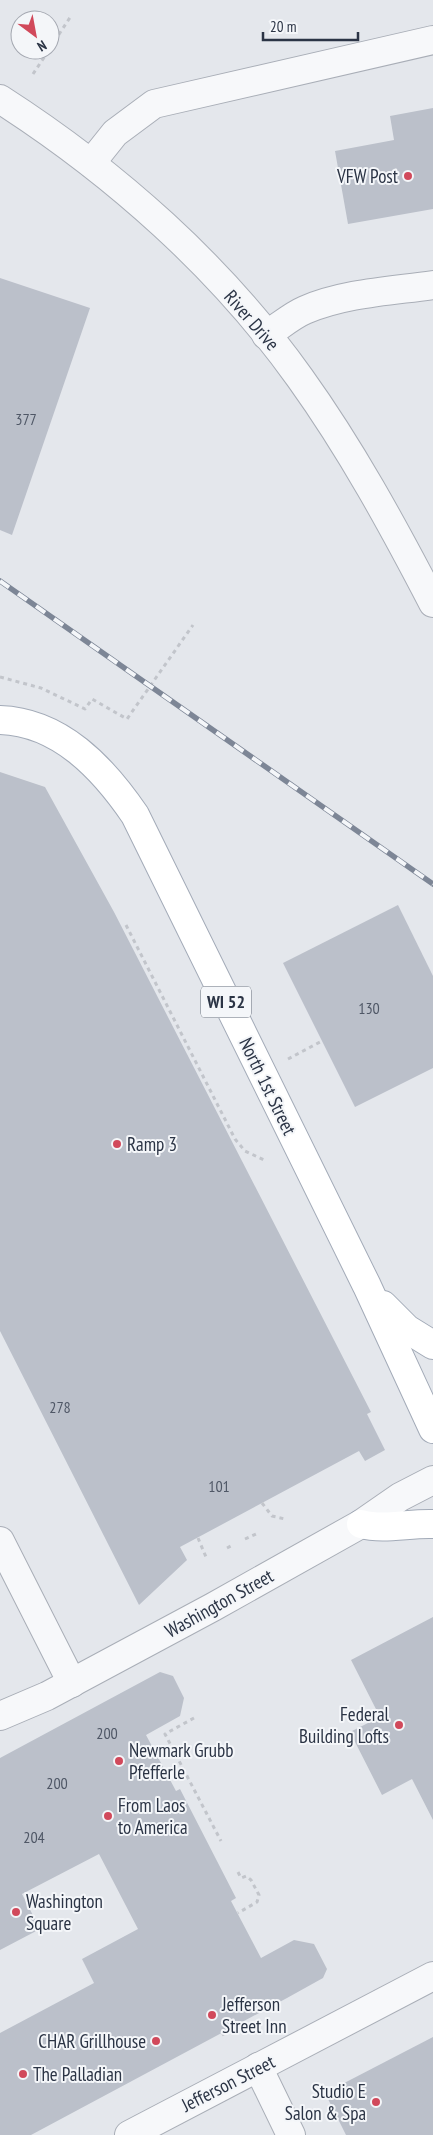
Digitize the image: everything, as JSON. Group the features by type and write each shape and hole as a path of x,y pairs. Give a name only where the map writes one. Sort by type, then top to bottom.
{"main road":[{"name":"North 1st Street","path":"0,720 40,728 81,752 100,769 134,815 367,1286 433,1429"},
{"name":"WI 52","path":"367,1286 399,1322 433,1345"},
{"path":"361,1524 380,1527 411,1523 433,1524"}],"street":[{"path":"91,163 115,133 154,104 433,40"},
{"name":"River Drive","path":"0,99 91,163 167,229 227,290 266,335 301,379 340,437 397,534 433,603"},
{"path":"266,335 299,313 322,304 350,297 433,285"},
{"name":"Washington Street","path":"0,1716 72,1682 171,1630 361,1524 400,1497 433,1480"},
{"path":"0,1541 72,1682"},
{"name":"Jefferson Street","path":"129,2135 433,1976"},
{"path":"258,2068 291,2135"}],"path":[{"path":"60,32 71,16"},
{"path":"33,74 42,60"},
{"path":"0,677 41,688 85,709 92,698 127,719 193,624"},
{"path":"126,925 235,1140 245,1151 264,1160"},
{"path":"287,1059 322,1041"},
{"path":"262,1503 272,1516 285,1519"},
{"path":"245,1539 256,1534"},
{"path":"198,1538 206,1556"},
{"path":"194,1718 165,1734 221,1841"},
{"path":"238,1872 241,1878 249,1877 259,1895 257,1902 238,1913"},
{"path":"222,2032 226,2039"}],"building":[{"name":"VFW Post","path":"433,108 433,209 348,224 335,151 394,140 390,116"},
{"path":"0,278 90,308 12,535 0,530"},
{"name":"Ramp 3","path":"0,772 45,787 114,912 371,1412 367,1414 385,1450 365,1461 359,1451 180,1547 187,1560 139,1605 0,1331"},
{"path":"398,905 433,976 433,1068 355,1107 283,963"},
{"name":"Federal Building Lofts","path":"433,1617 433,1820 412,1779 382,1795 350,1732 380,1717 351,1660"},
{"path":"160,1672 173,1676 184,1698 180,1716 146,1735 176,1791 180,1789 236,1898 231,1901 261,1958 294,1940 314,1944 327,1969 323,1978 31,2135 0,2135 0,2033 94,1983 82,1959 138,1929 99,1854 22,1894 40,1929 0,1950 0,1758"},
{"path":"433,2037 433,2135 346,2135 325,2093"}],"railway":[{"path":"0,581 433,884"}],"place":[{"name":"VFW Post","path":"408,176"},
{"name":"Ramp 3","path":"117,1144"},
{"name":"Federal Building Lofts","path":"399,1725"},
{"name":"Newmark Grubb Pfefferle","path":"119,1761"},
{"name":"From Laos to America","path":"108,1816"},
{"name":"Washington Square","path":"16,1912"},
{"name":"Jefferson Street Inn","path":"212,2015"},
{"name":"CHAR Grillhouse","path":"156,2041"},
{"name":"The Palladian","path":"23,2074"},
{"name":"Studio E Salon & Spa","path":"376,2102"}]}
